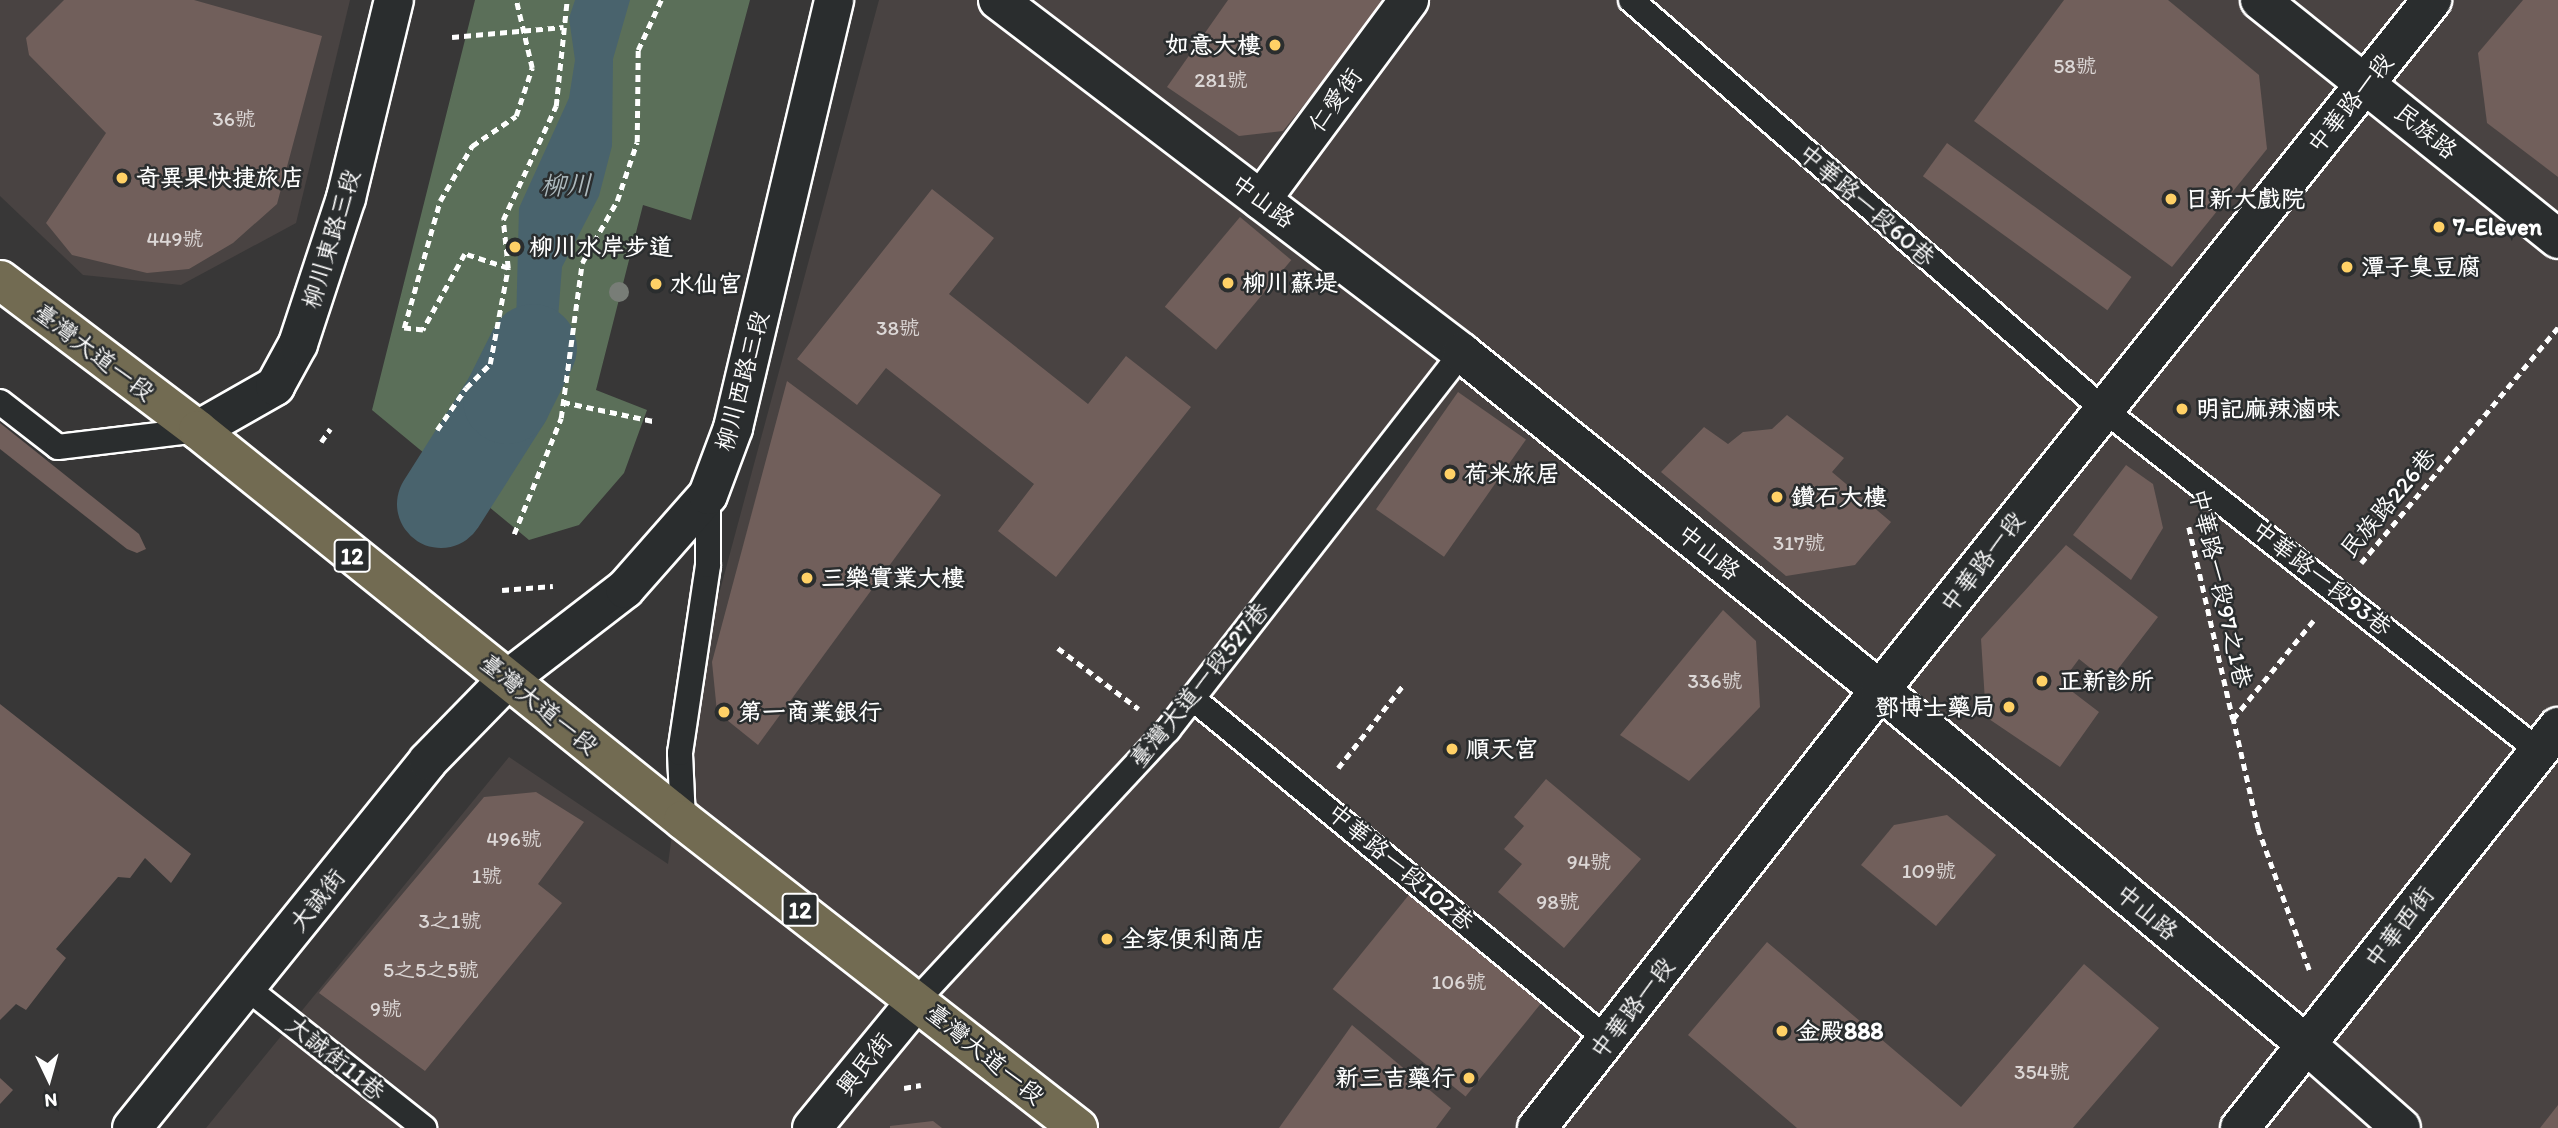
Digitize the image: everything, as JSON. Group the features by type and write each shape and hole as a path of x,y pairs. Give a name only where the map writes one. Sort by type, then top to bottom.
{"main road":[{"name":"臺灣大道一段","path":"0,280 198,430 683,820 917,1000 1077,1128"}],"street":[{"name":"柳川東路三段","path":"198,430 275,386 298,344 346,198 394,0"},
{"name":"柳川西路三段","path":"508,679 625,589 708,495 733,428 834,0"},
{"name":"中山路","path":"998,0 1462,353 1880,690 2317,1032 2385,1123"},
{"name":"仁愛街","path":"1261,200 1409,0"},
{"name":"民族路","path":"2260,0 2367,82 2558,239"},
{"name":"中華路一段","path":"1537,1128 1880,690 2432,0"},
{"name":"大誠街","path":"132,1128 428,761 508,679"},
{"name":"中華西街","path":"2240,1128 2548,739"},
{"name":"興民街","path":"811,1128 917,1000"}],"lane":[{"name":"中華路一段60巷","path":"1631,0 2103,409"},
{"name":"臺灣大道一段527巷","path":"917,1000 1168,730 1462,353"},
{"path":"0,402 58,447 198,430"},
{"name":"中華路一段93巷","path":"2103,409 2339,590 2548,739"},
{"path":"683,820 680,752 708,565 708,495"},
{"name":"中華路一段102巷","path":"1192,698 1316,796 1608,1040"},
{"name":"大誠街11巷","path":"247,988 424,1128"}],"path":[{"path":"508,268 465,254 423,330 404,328 440,201 472,146 516,116 532,68 526,32 516,0"},
{"path":"437,430 466,388 490,364 508,268 503,219 556,106 567,0"},
{"path":"514,534 561,418 582,263 617,201 637,142 638,50 662,0"},
{"path":"452,37 564,27"},
{"name":"民族路226巷","path":"2233,719 2558,327"},
{"path":"563,402 653,421"},
{"path":"321,442 330,429"},
{"name":"中華路一段97之1巷","path":"2175,464 2233,719"},
{"path":"502,590 567,585"},
{"path":"1058,648 1168,730"},
{"path":"1316,796 1404,684"},
{"path":"2233,719 2258,829 2317,1032"}],"shaded area":[{"path":"0,0 350,0 296,223 181,285 83,275 0,196"},
{"path":"879,0 2558,0 2558,1128 206,1128 509,757 668,864 691,698"}],"green space":[{"path":"475,0 750,0 691,220 643,205 596,390 647,410 624,473 579,525 529,540 372,410"}],"water":[{"name":"柳川","path":"575,0 630,0 613,59 612,146 599,196 562,267 555,356 542,404 524,453 505,472 454,439 516,326 519,208 569,98 575,60 569,18"}],"building":[{"path":"64,0 194,0 322,36 277,204 233,243 189,269 147,273 72,255 46,223 106,133 29,55 26,38"},
{"name":"如意大樓","path":"1228,0 1387,2 1283,131 1239,136 1167,87"},
{"path":"2064,0 2168,0 2259,75 2267,149 2172,267 1974,121"},
{"path":"2523,0 2558,0 2558,177 2487,123 2478,53"},
{"path":"1947,143 2131,277 2107,310 1923,176"},
{"path":"932,189 994,238 949,294 1088,404 1126,356 1191,407 1056,577 998,531 1034,484 886,368 857,405 797,359"},
{"name":"柳川蘇堤","path":"1240,217 1291,260 1216,350 1165,307"},
{"name":"三樂實業大樓","path":"787,381 941,495 758,745 717,712 712,662"},
{"name":"荷米旅居","path":"1458,392 1526,440 1444,557 1376,509"},
{"name":"鑽石大樓","path":"1787,415 1844,458 1832,472 1891,522 1855,565 1786,576 1661,472 1704,427 1728,444 1743,432 1772,429"},
{"path":"0,423 139,534 146,549 137,553 127,549 0,449"},
{"path":"2126,465 2153,484 2163,528 2131,580 2073,535"},
{"path":"2066,545 2158,617 2108,682 2079,659 2061,683 2099,712 2060,767 1986,717 1981,639"},
{"path":"1723,610 1756,641 1760,707 1689,781 1620,735"},
{"path":"0,704 191,854 171,883 145,858 130,878 118,877 56,949 66,958 26,1010 16,1004 0,1020"},
{"path":"1546,779 1641,859 1564,948 1498,892 1522,864 1504,849 1524,826 1514,817"},
{"path":"536,792 584,822 538,884 562,903 425,1071 319,993 484,797"},
{"path":"1947,815 1996,855 1936,926 1861,865 1894,825"},
{"path":"1412,891 1545,999 1466,1097 1333,989"},
{"name":"金殿888","path":"1767,942 1961,1107 2084,964 2159,1028 2073,1128 1797,1128 1688,1035"},
{"path":"1352,1025 1451,1108 1436,1128 1279,1128"},
{"path":"0,1078 13,1090 0,1104"},
{"path":"2558,1105 2558,1128 2540,1128"},
{"path":"933,1121 942,1128 890,1128 890,1126"}],"waterway":[{"name":"柳川","path":"441,504 507,400 533,348"}],"place":[{"name":"如意大樓","path":"1275,45"},
{"name":"奇異果快捷旅店","path":"122,178"},
{"name":"日新大戲院","path":"2171,199"},
{"name":"7-Eleven","path":"2439,227"},
{"name":"柳川水岸步道","path":"515,247"},
{"name":"潭子臭豆腐","path":"2347,267"},
{"name":"柳川蘇堤","path":"1228,283"},
{"name":"水仙宮","path":"656,284"},
{"name":"明記麻辣滷味","path":"2182,409"},
{"name":"荷米旅居","path":"1450,474"},
{"name":"鑽石大樓","path":"1777,497"},
{"name":"三樂實業大樓","path":"807,578"},
{"name":"正新診所","path":"2042,681"},
{"name":"鄧博士藥局","path":"2009,707"},
{"name":"第一商業銀行","path":"724,712"},
{"name":"順天宮","path":"1452,749"},
{"name":"全家便利商店","path":"1107,939"},
{"name":"金殿888","path":"1782,1031"},
{"name":"新三吉藥行","path":"1469,1078"}]}
